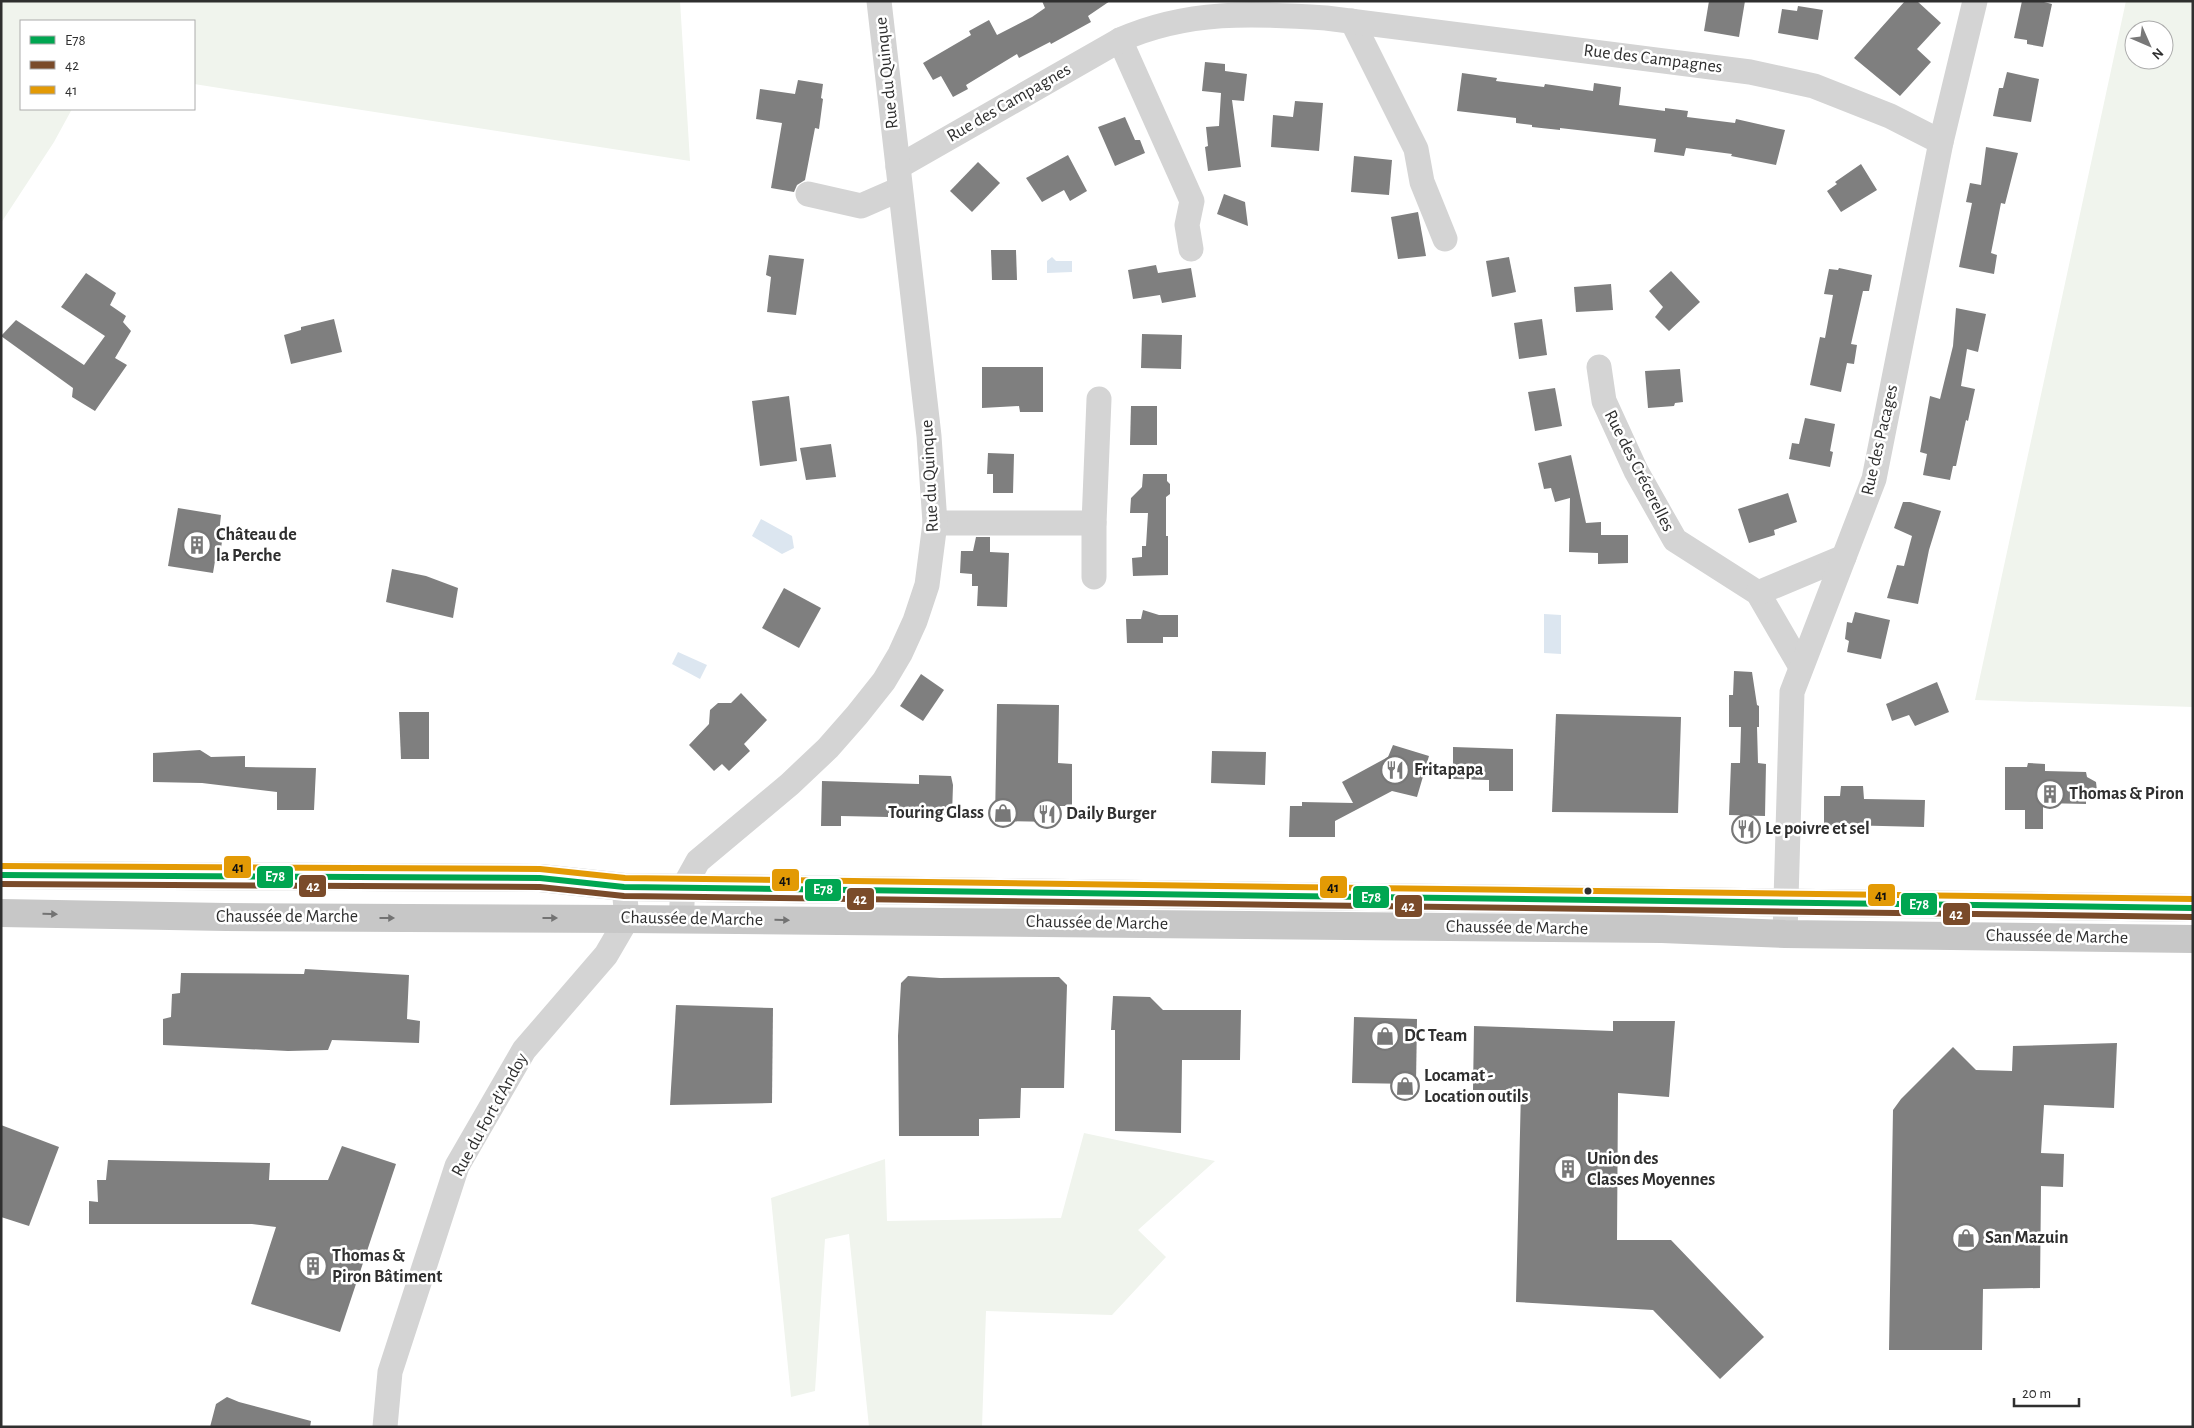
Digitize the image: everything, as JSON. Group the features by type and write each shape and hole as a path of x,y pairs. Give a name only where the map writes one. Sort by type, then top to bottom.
{"main road":[{"name":"Chaussée de Marche","path":"1,875 540,878 624,887 2193,908"},
{"name":"Chaussée de Marche","path":"1,913 226,917 681,919 1662,929 1785,934 2193,939"}],"street":[{"name":"Rue du Quinque","path":"681,919 683,888 698,861 790,784 828,748 858,716 884,681 900,654 914,622 926,585 935,523 929,436 879,1"},
{"name":"Rue des Pacages","path":"1785,934 1792,692 1874,479 1941,142 1975,1"},
{"name":"Rue des Campagnes","path":"808,194 861,206 899,178 1120,40 1141,31 1196,17 1255,14 1352,21 1750,72 1814,86 1890,116 1941,142"},
{"path":"1352,21 1416,149 1422,182 1445,239"},
{"path":"1120,40 1192,201 1186,225 1191,249"},
{"name":"Rue des Crécerelles","path":"1599,367 1604,401 1636,471 1675,540 1758,593 1801,667"},
{"path":"1094,577 1094,523 1099,399"},
{"path":"935,523 1094,523"},
{"path":"1758,593 1844,557"},
{"path":"624,887 627,919"},
{"name":"Rue du Fort d'Andoy","path":"385,1427 390,1372 458,1166 524,1050 606,955 627,919"}],"shaded area":[{"path":"1,1 680,1 690,161 195,84 195,20 20,20 20,110 71,110 54,142 1,223"},
{"path":"2126,1 2193,1 2193,707 1975,700"},
{"path":"1052,257 1056,261 1072,261 1072,272 1047,273 1047,261"},
{"path":"761,519 792,536 794,548 782,554 752,536"},
{"path":"1544,614 1561,615 1561,654 1544,653"},
{"path":"678,652 707,665 700,679 672,664"},
{"path":"1084,1133 1215,1161 1138,1230 1166,1257 1112,1315 986,1311 982,1427 869,1427 849,1234 825,1239 815,1391 791,1397 771,1198 885,1159 887,1221 1061,1218"}],"building":[{"path":"1042,1 1110,1 1088,16 1091,22 1051,44 1050,42 1019,58 1017,54 966,85 968,89 953,97 941,76 933,80 923,63 971,35 969,31 989,20 997,35 1032,17 1045,8"},
{"path":"1709,1 1745,1 1739,37 1704,31"},
{"path":"1905,1 1917,1 1941,23 1917,49 1931,62 1900,96 1854,58"},
{"path":"2022,1 2040,1 2052,4 2043,47 2027,44 2027,40 2014,38"},
{"path":"1798,6 1823,10 1818,40 1778,33 1782,9 1797,11"},
{"path":"1205,62 1225,64 1225,71 1247,74 1244,101 1232,100 1241,167 1208,171 1205,147 1208,146 1206,127 1219,126 1221,93 1202,91"},
{"path":"2007,72 2039,79 2031,122 1993,116 1999,88 2003,88"},
{"path":"1462,73 1497,78 1496,81 1544,87 1545,84 1593,91 1594,83 1621,87 1619,105 1665,111 1665,108 1688,111 1687,117 1735,123 1736,119 1785,130 1776,165 1731,156 1732,154 1686,148 1684,156 1654,152 1656,139 1560,128 1560,130 1532,127 1532,125 1516,123 1516,118 1457,111"},
{"path":"798,80 823,84 821,98 823,99 819,129 815,128 805,180 797,185 794,192 771,188 782,123 756,119 760,89 795,94"},
{"path":"1295,101 1323,103 1319,151 1271,147 1273,115 1293,117"},
{"path":"1125,117 1135,140 1140,140 1145,153 1115,166 1098,127"},
{"path":"1986,147 2018,153 2005,204 2001,203 1991,253 1997,255 1994,274 1959,267 1972,203 1966,202 1970,183 1981,185"},
{"path":"1068,155 1087,191 1070,201 1064,190 1042,202 1026,178"},
{"path":"1354,156 1392,160 1389,195 1351,192"},
{"path":"978,162 1000,183 972,212 950,191"},
{"path":"1861,164 1877,190 1841,212 1827,191 1837,184 1835,182"},
{"path":"1224,194 1245,202 1248,226 1217,214"},
{"path":"1418,212 1426,256 1398,259 1391,217"},
{"path":"991,250 1016,250 1017,280 992,280"},
{"path":"769,255 804,259 796,315 767,312 771,277 766,275"},
{"path":"1509,257 1516,292 1492,297 1486,261"},
{"path":"1156,265 1158,273 1191,268 1196,297 1162,303 1160,295 1133,299 1128,270"},
{"path":"1839,268 1872,275 1869,291 1863,291 1851,344 1857,345 1854,364 1847,363 1841,392 1810,385 1820,337 1825,338 1833,295 1824,294 1829,269 1838,270"},
{"path":"1671,271 1700,302 1669,331 1655,317 1663,307 1649,291"},
{"path":"86,273 116,293 110,305 126,316 123,322 131,331 115,358 127,365 95,411 72,397 73,388 1,336 16,320 84,365 105,336 61,307"},
{"path":"1611,284 1613,310 1576,312 1574,287"},
{"path":"1956,308 1986,314 1978,352 1967,349 1961,386 1975,389 1956,466 1953,466 1950,480 1923,475 1927,454 1920,452 1930,396 1940,399 1953,346"},
{"path":"334,319 342,352 291,364 284,335 301,330 301,327"},
{"path":"1542,319 1547,355 1519,359 1514,323"},
{"path":"1142,334 1182,335 1181,369 1141,368"},
{"path":"982,367 1043,367 1043,412 1020,412 1019,406 982,408"},
{"path":"1680,369 1683,402 1675,403 1674,406 1648,408 1645,371"},
{"path":"1555,388 1562,426 1535,431 1528,392"},
{"path":"789,396 797,461 760,466 752,401"},
{"path":"1131,406 1157,406 1157,445 1130,445"},
{"path":"1805,418 1835,424 1830,451 1833,452 1830,467 1789,459 1792,443 1799,444"},
{"path":"831,444 836,477 806,480 800,448"},
{"path":"988,453 1014,454 1013,493 993,493 993,474 987,474"},
{"path":"1571,455 1586,523 1601,522 1601,535 1628,535 1628,563 1598,564 1598,553 1569,552 1570,498 1555,502 1551,488 1544,489 1538,463"},
{"path":"1143,474 1167,474 1167,481 1170,484 1170,494 1166,497 1168,575 1133,576 1132,558 1142,557 1142,546 1146,546 1148,513 1130,513 1131,498 1142,487"},
{"path":"1788,493 1797,522 1774,530 1775,535 1749,543 1738,509"},
{"path":"1903,502 1910,502 1941,511 1929,550 1918,604 1887,598 1897,565 1904,566 1912,536 1894,528"},
{"name":"Château de la Perche","path":"178,508 221,515 219,533 223,535 220,555 216,555 213,573 168,566"},
{"path":"976,537 990,537 990,552 1009,553 1007,607 977,606 978,586 972,586 972,574 960,573 961,551 973,551"},
{"path":"392,569 426,576 458,588 453,618 386,602"},
{"path":"784,588 821,608 799,648 762,628"},
{"path":"1143,610 1159,615 1178,615 1178,637 1163,637 1163,643 1127,643 1126,619 1141,619"},
{"path":"1855,612 1890,620 1881,659 1847,652 1849,641 1845,639 1847,622 1852,623"},
{"path":"1734,671 1752,672 1757,705 1759,706 1759,727 1757,727 1758,763 1766,764 1765,816 1729,815 1731,763 1740,763 1741,727 1729,727 1729,695 1733,695"},
{"path":"921,674 944,690 923,721 900,706"},
{"path":"1937,682 1949,712 1915,726 1909,715 1892,721 1886,704"},
{"path":"741,693 767,720 744,744 750,751 729,771 722,764 714,771 689,745 709,724 710,710 718,703 731,703"},
{"path":"997,704 1059,705 1058,763 1072,764 1072,806 1056,806 1056,822 995,821"},
{"path":"399,712 429,712 429,759 401,759"},
{"path":"1556,714 1681,717 1678,813 1552,812"},
{"name":"Fritapapa","path":"1393,745 1429,756 1417,797 1392,791 1335,821 1335,837 1289,837 1290,806 1302,806 1302,802 1353,803 1342,782 1388,757"},
{"path":"1453,747 1513,749 1513,791 1489,791 1489,780 1453,779"},
{"path":"200,750 211,757 245,756 245,767 316,768 314,810 277,810 277,792 202,783 153,782 153,753"},
{"path":"1212,751 1266,752 1265,785 1211,783"},
{"name":"Thomas & Piron","path":"2028,763 2045,764 2045,771 2086,772 2087,777 2096,782 2097,791 2093,797 2086,800 2086,804 2043,803 2043,829 2025,829 2025,810 2005,810 2005,767 2027,767"},
{"path":"919,775 951,776 953,785 952,815 888,813 888,817 841,816 841,826 821,826 822,781 919,784"},
{"path":"1841,786 1863,786 1864,799 1925,800 1924,827 1841,825 1841,828 1824,827 1824,796 1840,796"},
{"path":"305,969 409,975 407,1019 420,1021 419,1043 332,1040 328,1050 288,1051 163,1045 163,1019 171,1017 172,994 180,993 181,973 304,974"},
{"path":"908,976 940,978 1059,977 1067,985 1064,1088 1021,1088 1020,1118 979,1119 979,1136 899,1136 898,1036 901,983"},
{"path":"1113,996 1150,997 1163,1010 1241,1010 1240,1060 1182,1060 1181,1133 1115,1131 1115,1030 1111,1030"},
{"path":"676,1005 773,1008 772,1103 670,1105"},
{"path":"1354,1017 1417,1019 1416,1084 1352,1083"},
{"name":"Union des Classes Moyennes","path":"1613,1021 1675,1021 1669,1097 1618,1093 1617,1240 1671,1240 1764,1337 1720,1379 1653,1310 1516,1302 1521,1090 1473,1090 1474,1026 1613,1031"},
{"name":"San Mazuin","path":"2117,1043 2114,1108 2044,1105 2041,1153 2064,1154 2063,1187 2041,1186 2040,1288 1983,1289 1982,1350 1889,1350 1893,1110 1901,1099 1953,1047 1976,1070 2012,1071 2013,1046"},
{"path":"1,1125 59,1147 29,1226 1,1217"},
{"name":"Thomas & Piron Bâtiment","path":"342,1146 396,1164 340,1332 251,1304 276,1227 252,1224 89,1224 89,1201 98,1202 97,1180 106,1180 108,1160 270,1163 269,1180 328,1180"},
{"path":"227,1397 239,1402 311,1421 310,1427 210,1427 216,1404"}],"transit line":[{"name":"41","path":"1,866 540,869 625,878 2193,899"},
{"name":"E78","path":"1,875 540,878 624,887 2193,908"},
{"name":"42","path":"1,884 540,887 624,896 2193,917"}],"place":[{"name":"Château de la Perche","path":"197,545"},
{"name":"Fritapapa","path":"1395,770"},
{"name":"Thomas & Piron","path":"2050,794"},
{"name":"Touring Glass","path":"1003,813"},
{"name":"Daily Burger","path":"1047,814"},
{"name":"Le poivre et sel","path":"1746,829"},
{"name":"DC Team","path":"1385,1036"},
{"name":"Locamat - Location outils","path":"1405,1086"},
{"name":"Union des Classes Moyennes","path":"1568,1169"},
{"name":"San Mazuin","path":"1966,1238"},
{"name":"Thomas & Piron Bâtiment","path":"313,1266"}]}
